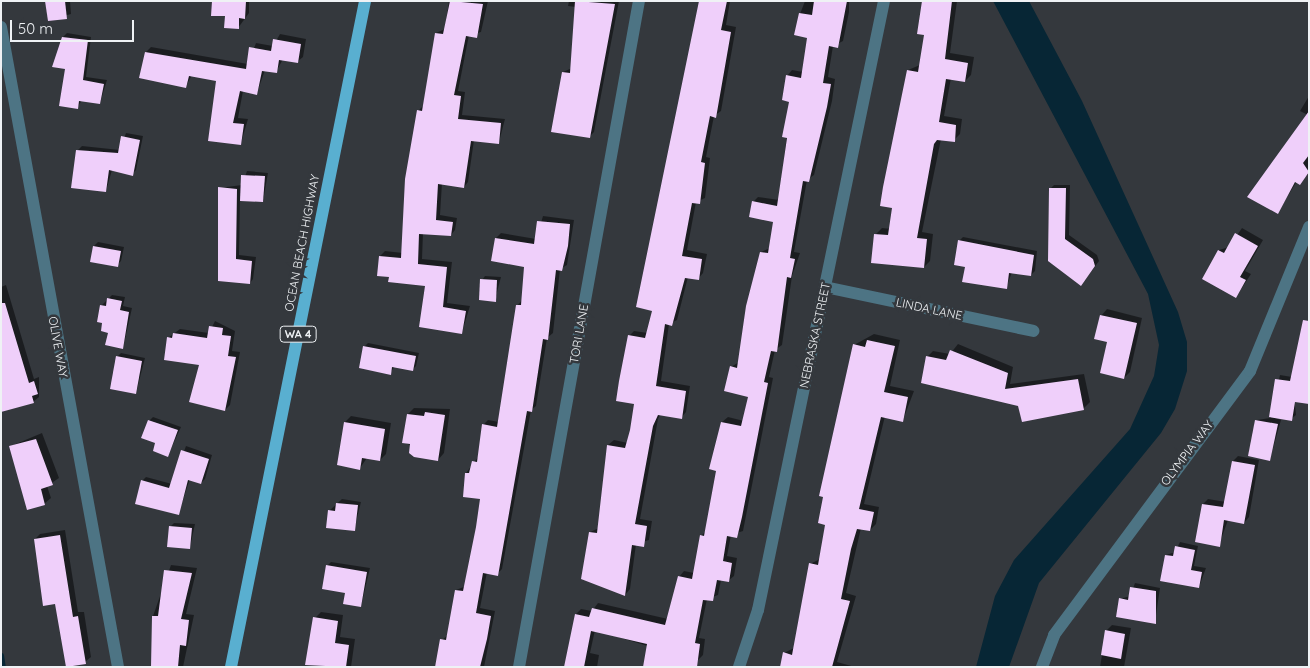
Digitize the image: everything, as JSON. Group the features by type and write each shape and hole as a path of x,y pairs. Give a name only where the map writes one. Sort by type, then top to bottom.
{"main road":[{"name":"OCEAN BEACH HIGHWAY","path":"231,667 365,1"}],"street":[{"name":"TORI LANE","path":"519,667 639,1"},
{"name":"NEBRASKA STREET","path":"739,667 758,610 884,1"},
{"name":"OLIVE WAY","path":"1,27 118,667"},
{"name":"OLYMPIA WAY","path":"1042,667 1054,635 1250,371 1309,227"},
{"name":"LINDA LANE","path":"825,287 1032,331"}],"water":[{"path":"993,1 1029,1 1082,101 1178,312 1187,342 1187,371 1175,409 1161,433 1039,583 1009,667 976,667 995,596 1014,560 1130,429 1154,376 1159,345 1148,294"}],"building":[{"path":"45,1 65,1 67,19 48,21"},
{"path":"212,1 246,1 245,19 239,18 239,29 224,28 225,16 211,16"},
{"path":"450,1 483,4 477,38 466,36 454,95 461,96 458,119 501,123 499,144 471,141 464,188 438,184 436,220 453,222 451,236 419,234 418,264 447,267 443,307 466,311 462,334 419,327 425,286 388,282 389,277 377,276 379,256 401,258 405,179 417,110 422,111 435,33 443,34"},
{"path":"575,1 615,4 590,138 551,132 562,72 570,73"},
{"path":"699,1 727,1 721,30 731,32 716,118 710,116 701,162 705,163 700,204 692,203 682,256 702,259 699,280 685,278 672,326 665,324 656,386 686,391 682,419 658,415 653,426 635,524 647,526 644,547 632,545 625,596 581,579 589,532 597,533 607,445 625,448 630,430 634,404 616,401 619,381 628,335 645,338 652,311 636,307"},
{"path":"814,1 847,1 838,48 829,46 823,83 831,84 827,107 809,182 803,181 790,258 795,259 791,278 787,277 777,352 771,351 764,382 768,383 742,517 737,538 727,536 723,561 732,563 729,582 717,580 713,601 703,600 695,643 700,644 697,667 643,667 647,644 591,631 584,667 564,667 575,614 589,617 592,608 665,625 678,576 692,579 700,535 704,536 716,471 709,469 721,422 741,426 748,397 724,391 730,366 737,368 746,306 760,252 768,253 773,222 749,217 752,201 777,206 787,138 782,137 789,102 782,100 786,75 801,78 807,38 794,35 799,13 812,15"},
{"path":"922,1 952,1 945,59 968,63 965,82 946,79 939,122 956,125 955,142 937,140 934,144 917,238 927,239 924,268 871,263 874,234 888,235 892,208 880,206 907,70 918,72 924,35 917,34"},
{"path":"62,37 88,40 83,80 104,84 100,104 79,101 78,109 59,106 65,69 52,67"},
{"path":"273,39 301,44 298,63 279,60 277,73 262,71 257,95 240,91 233,123 244,124 241,145 208,141 216,81 189,76 186,88 139,78 145,52 246,69 249,47 271,51"},
{"path":"1309,111 1309,155 1303,163 1309,172 1300,185 1295,182 1278,214 1247,197"},
{"path":"121,136 140,140 133,176 109,170 106,192 71,188 76,150 118,153"},
{"path":"241,175 265,176 263,202 240,201"},
{"path":"218,187 237,189 236,259 252,261 250,284 218,281"},
{"path":"1049,188 1066,188 1065,239 1093,259 1095,266 1081,286 1048,261"},
{"path":"537,221 570,224 568,246 562,271 556,270 548,340 543,339 532,412 527,411 498,576 483,573 476,613 491,616 487,639 480,667 435,667 440,639 446,640 455,590 463,591 476,527 480,499 463,497 465,473 469,473 472,461 477,462 482,424 497,427 516,305 521,305 524,267 491,261 495,238 534,244"},
{"path":"1235,233 1258,246 1240,277 1246,280 1236,298 1202,279 1218,250 1224,253"},
{"path":"958,240 1034,255 1031,276 1009,273 1007,289 962,282 965,267 954,265"},
{"path":"93,246 121,251 118,267 90,262"},
{"path":"480,279 497,280 496,302 479,300"},
{"path":"107,298 122,301 120,310 129,312 123,349 105,345 108,333 101,331 102,323 97,322 100,305 106,306"},
{"path":"1,303 5,303 29,383 34,381 38,394 32,396 34,403 1,412"},
{"path":"1100,315 1137,323 1124,379 1100,373 1107,342 1094,339"},
{"path":"1303,320 1309,321 1309,404 1295,402 1292,421 1269,417 1275,379 1290,381"},
{"path":"209,326 223,328 222,335 231,336 228,356 236,357 225,411 189,402 199,365 164,360 167,337 172,338 173,333 207,338"},
{"path":"867,340 895,346 884,392 908,397 903,422 881,417 859,509 874,512 870,531 857,529 851,549 841,599 850,601 832,667 780,667 783,652 792,655 809,563 818,565 825,525 818,523 823,497 819,496 853,344 865,347"},
{"path":"363,346 416,356 413,371 392,367 391,375 359,368"},
{"path":"950,350 1008,373 1005,389 1078,379 1084,410 1022,422 1018,406 921,383 926,356 946,360"},
{"path":"116,356 142,361 136,394 110,389"},
{"path":"425,412 445,415 438,461 414,457 409,453 410,444 402,443 407,414 424,416"},
{"path":"148,420 178,430 168,457 153,451 155,443 141,438"},
{"path":"1255,420 1278,424 1270,461 1248,456"},
{"path":"344,422 385,429 380,461 362,458 360,470 337,465"},
{"path":"36,439 53,485 41,489 45,505 27,510 9,446"},
{"path":"181,450 209,459 201,484 188,480 179,515 135,504 141,480 169,488"},
{"path":"1232,461 1255,465 1244,524 1224,520 1220,547 1195,542 1202,504 1223,507"},
{"path":"336,503 358,505 355,531 326,528 328,510 335,511"},
{"path":"169,526 192,528 190,549 167,547"},
{"path":"60,535 73,617 78,616 86,664 66,667 55,604 43,606 34,539"},
{"path":"1175,546 1195,550 1191,570 1202,572 1199,588 1160,581 1165,555 1173,556"},
{"path":"326,565 367,572 361,607 343,604 345,593 322,589"},
{"path":"164,570 192,573 181,619 189,620 186,646 180,645 178,667 151,667 152,616 158,616"},
{"path":"1130,587 1156,591 1156,624 1116,617 1119,598 1128,600"},
{"path":"313,617 338,621 335,643 349,645 346,667 305,665"},
{"path":"1105,630 1125,634 1121,659 1101,655"}],"waterway":[{"path":"1,655 3,667"}]}
